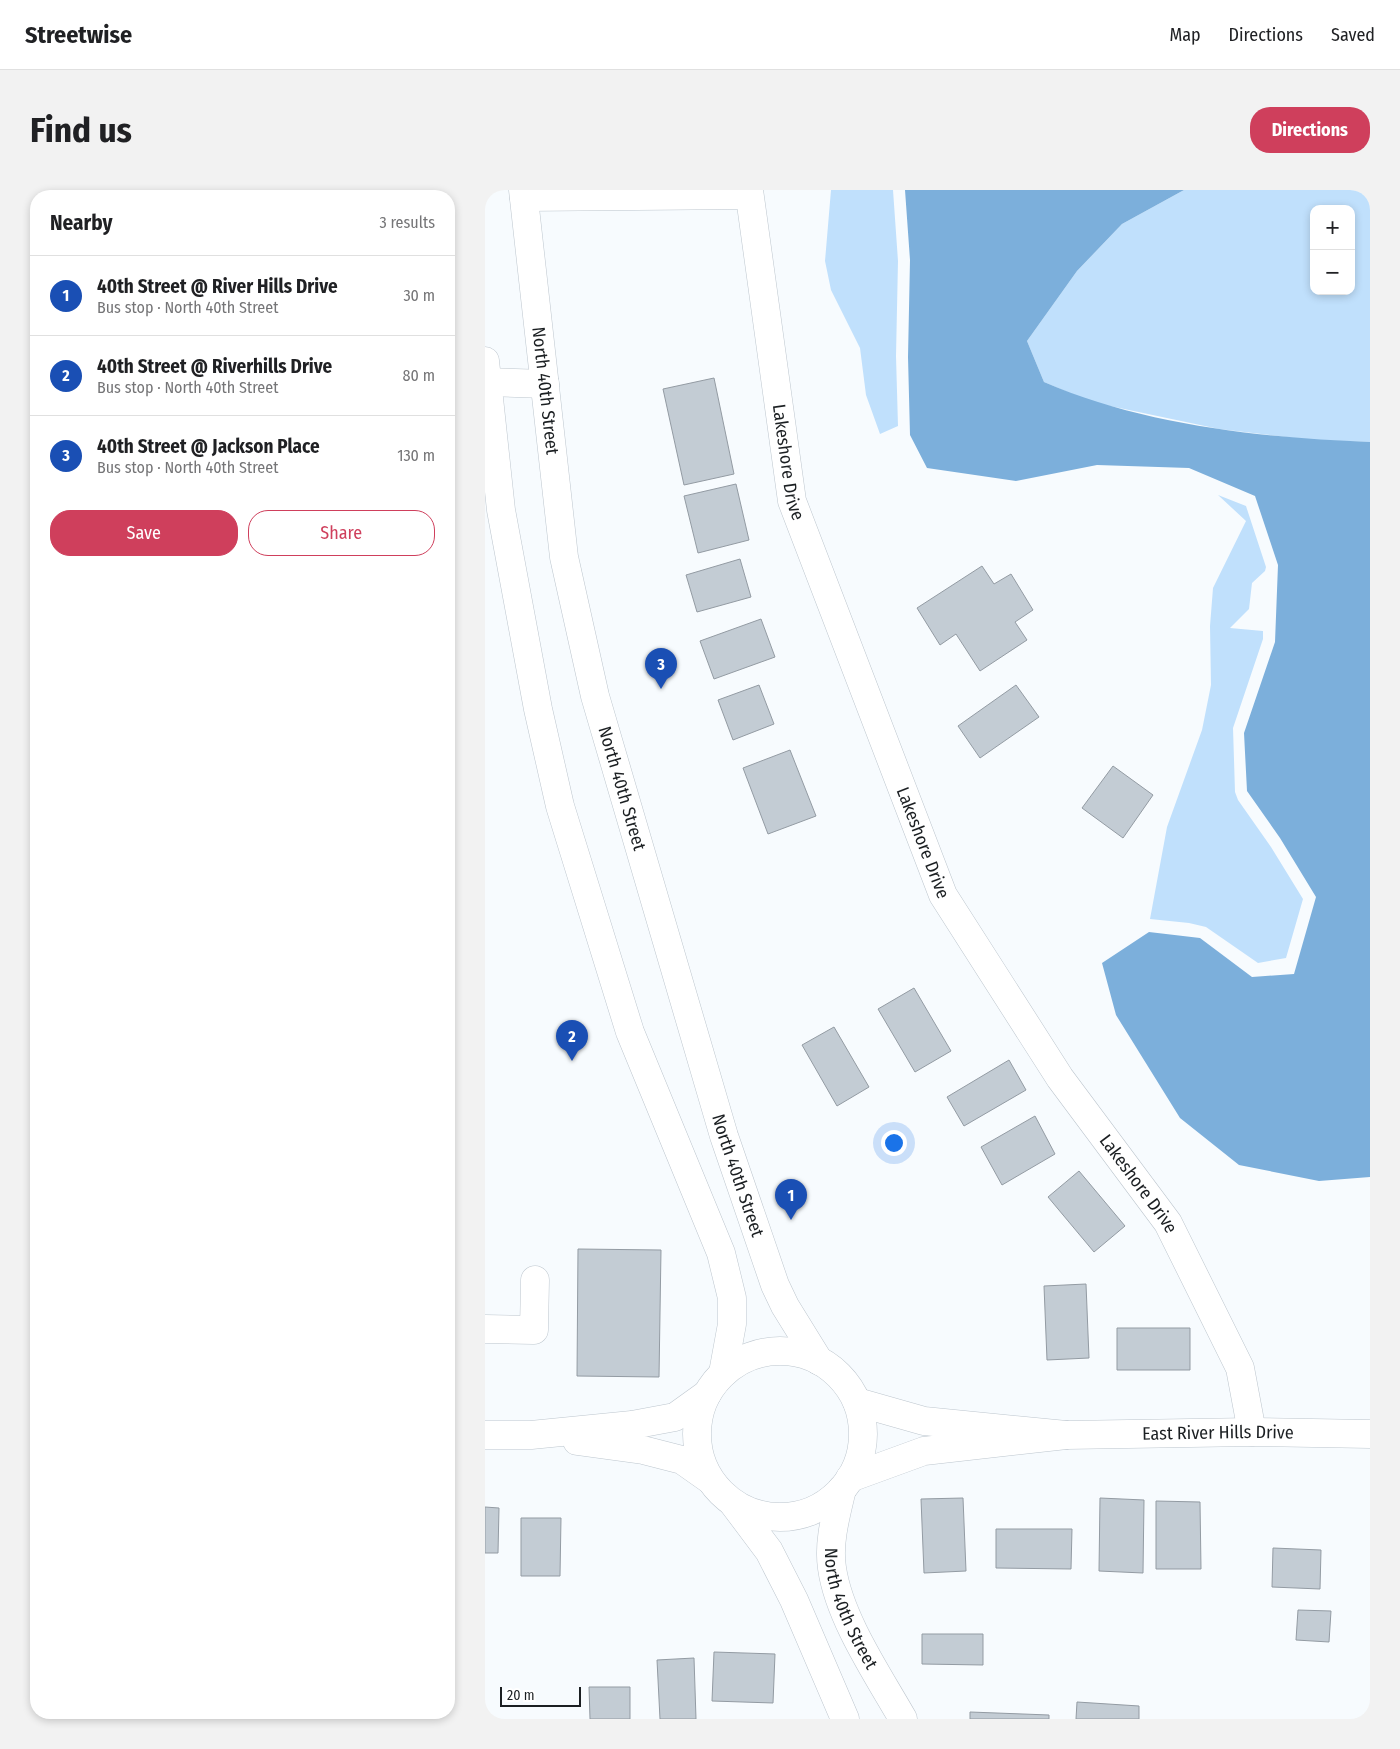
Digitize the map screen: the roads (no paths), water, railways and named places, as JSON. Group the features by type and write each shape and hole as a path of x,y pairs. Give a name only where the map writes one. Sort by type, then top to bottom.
{"main road":[{"path":"523,194 749,192"},
{"name":"Lakeshore Drive","path":"749,192 792,501 943,895 1060,1078 1168,1223 1239,1368 1252,1432"},
{"name":"North 40th Street","path":"523,194 564,557 595,696 724,1136 775,1285 785,1306 819,1360"},
{"path":"545,384 486,375 501,510 538,709 560,806 631,1032 721,1253 732,1298 732,1324 715,1384 699,1413 696,1434 700,1456 709,1479"},
{"path":"485,1329 534,1330 535,1280"},
{"path":"485,1435 531,1434 632,1425 675,1417 748,1357 773,1351 797,1352 819,1360 837,1374 848,1387 857,1402 862,1423 862,1443 855,1468 846,1484 815,1509 789,1516 760,1514 733,1503"},
{"name":"East River Hills Drive","path":"857,1402 924,1421 1066,1434 1252,1432 1370,1434"},
{"path":"531,1434 638,1449 682,1460 709,1479 733,1503 769,1551 794,1600 845,1719"},
{"name":"East River Hills Drive","path":"846,1484 924,1451 1066,1434"},
{"name":"North 40th Street","path":"846,1484 831,1542 832,1568 839,1601 903,1719"}],"place":[{"name":"40th Street @ Jackson Place","path":"661,689"},
{"name":"40th Street @ Riverhills Drive","path":"572,1061"},
{"name":"40th Street @ River Hills Drive","path":"791,1220"}]}
